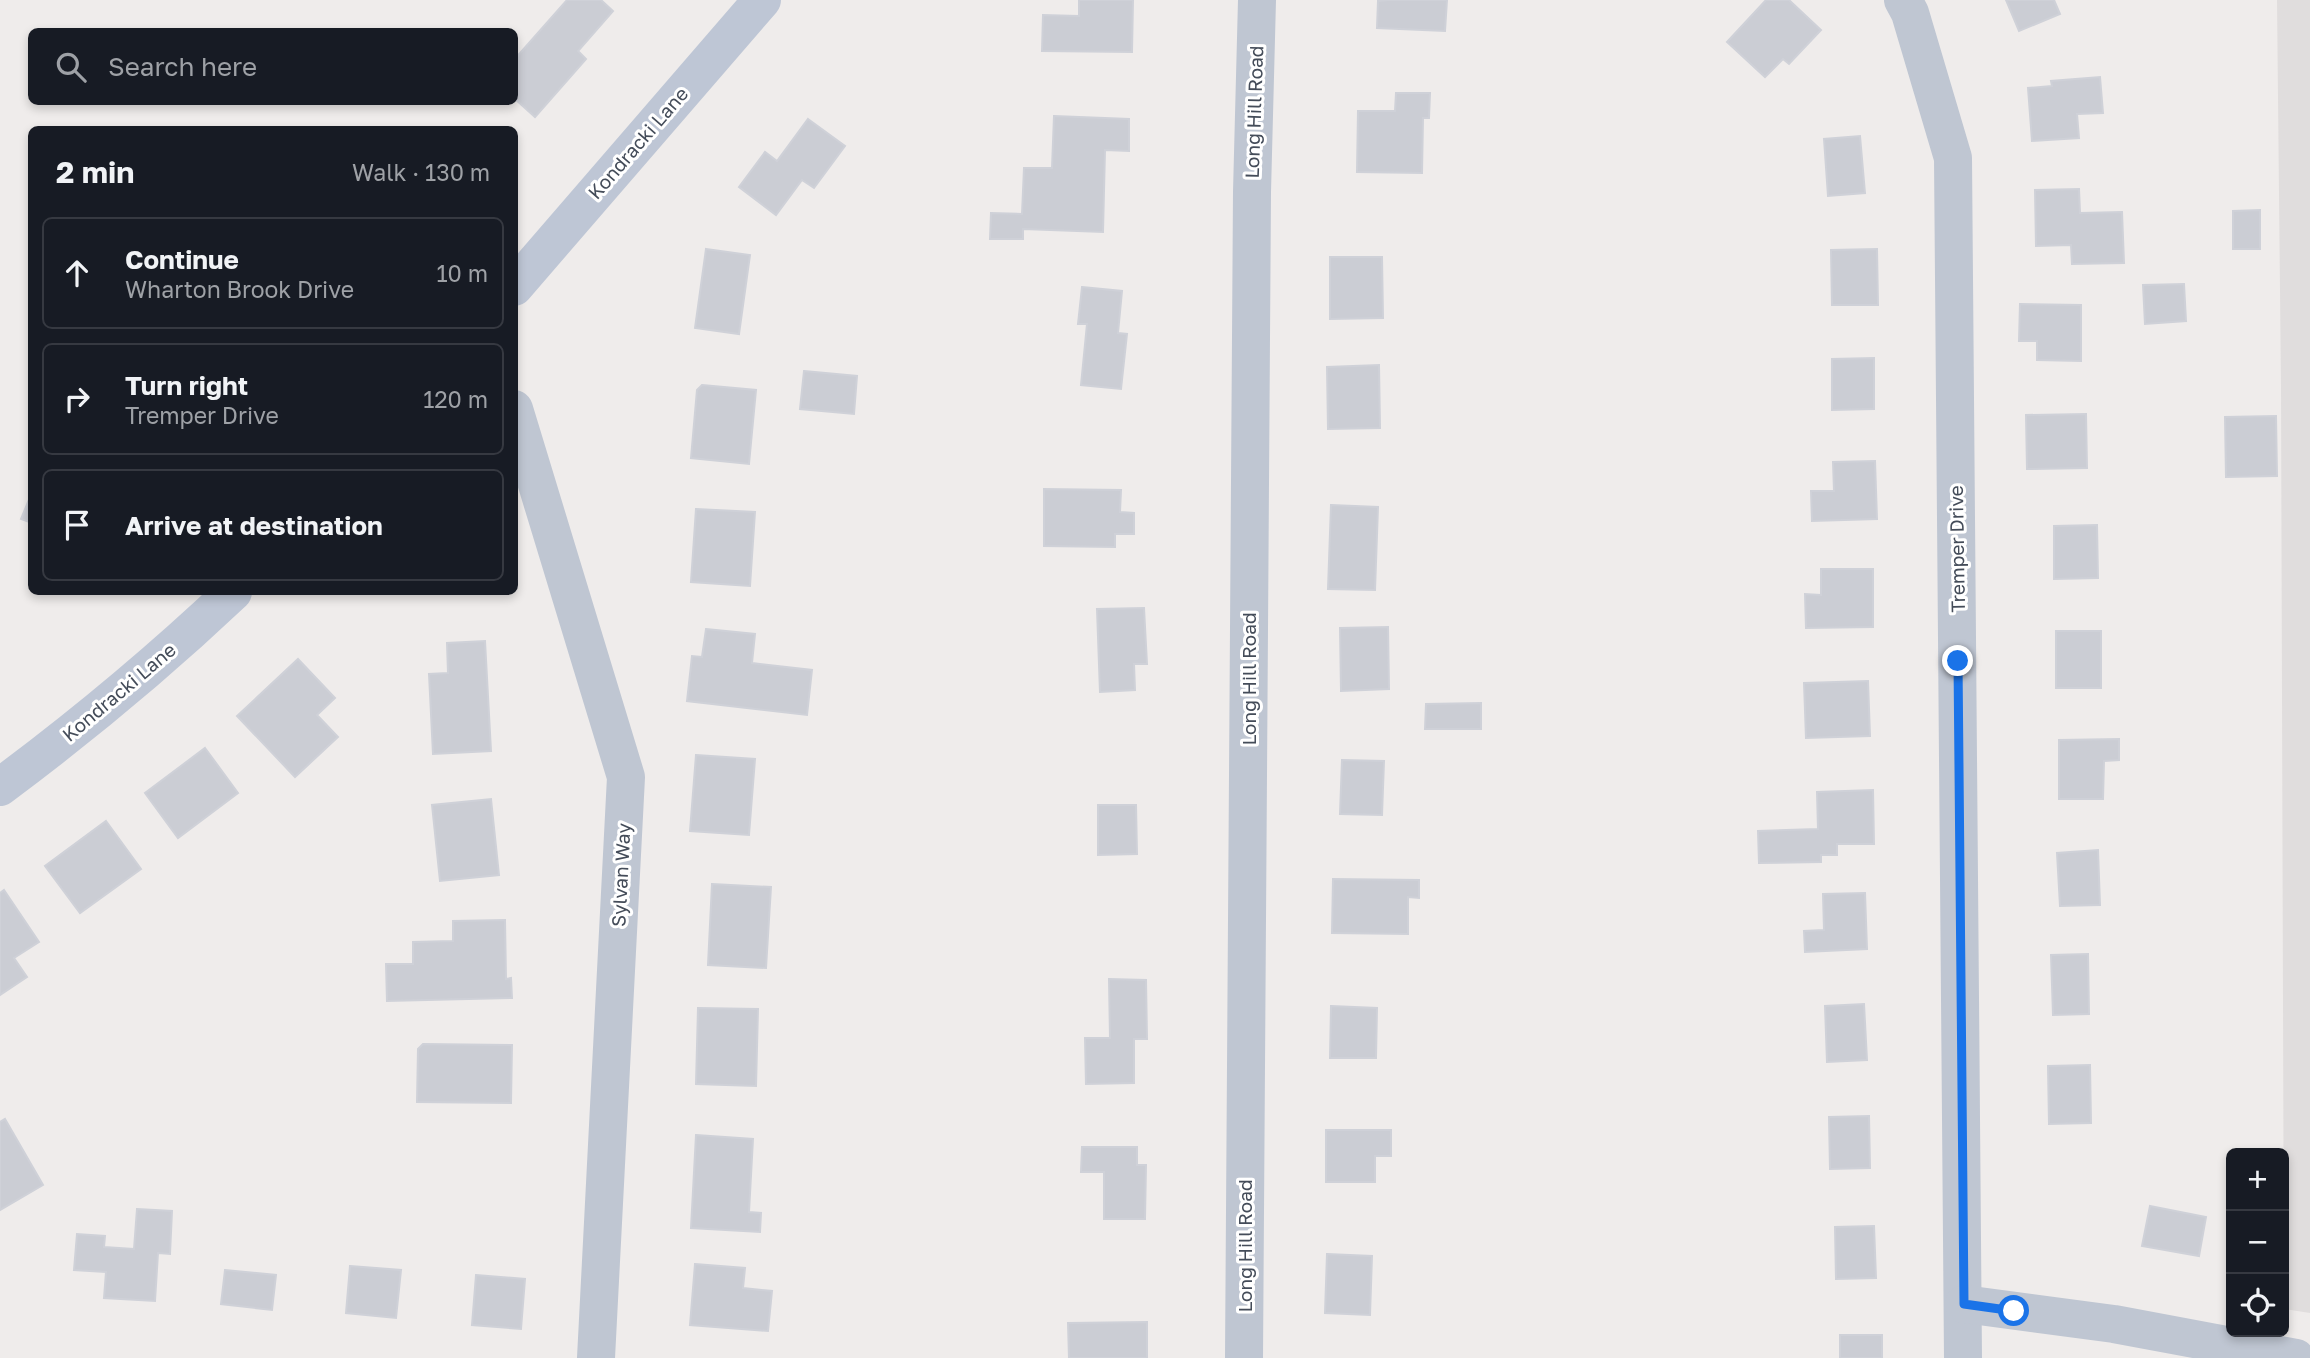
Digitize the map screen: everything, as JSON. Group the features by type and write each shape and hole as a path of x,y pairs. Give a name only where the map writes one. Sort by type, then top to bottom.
{"main road":[{"name":"Kondracki Lane","path":"518,282 762,0"},
{"name":"Kondracki Lane","path":"0,787 128,687 230,595"}],"street":[{"name":"Long Hill Road","path":"1244,1358 1252,206 1257,0"},
{"name":"Tremper Drive","path":"1903,0 1910,13 1953,158 1963,1358"},
{"name":"Sylvan Way","path":"518,421 625,777 596,1358"},
{"path":"1964,1304 2114,1324 2296,1358"}],"shaded area":[{"path":"2277,0 2310,0 2310,1313 2289,1310 2289,1148 2283,1148"}],"building":[{"path":"567,0 601,0 613,11 578,51 586,59 535,117 518,102 518,55"},
{"path":"1079,0 1133,0 1132,52 1042,51 1043,15 1079,16"},
{"path":"1447,0 1445,31 1377,28 1378,1"},
{"path":"1766,0 1789,0 1821,30 1789,64 1783,59 1765,77 1727,42"},
{"path":"2006,0 2054,0 2060,14 2019,31"},
{"path":"2100,77 2103,113 2077,114 2079,138 2032,141 2028,88 2052,86 2051,81"},
{"path":"1396,93 1430,93 1429,118 1423,118 1422,173 1357,172 1358,111 1395,111"},
{"path":"1054,116 1129,119 1129,151 1105,150 1103,232 1023,229 1023,239 990,239 991,213 1022,214 1024,168 1052,168"},
{"path":"808,119 845,146 814,188 802,180 776,215 739,187 765,152 777,161"},
{"path":"1860,136 1865,193 1828,196 1824,139"},
{"path":"2079,189 2080,213 2122,212 2124,263 2072,264 2071,245 2036,246 2035,190"},
{"path":"2260,210 2260,249 2233,249 2233,211"},
{"path":"706,249 750,255 739,334 695,328"},
{"path":"1877,249 1878,305 1832,305 1831,250"},
{"path":"1330,257 1382,257 1383,318 1330,319"},
{"path":"2184,284 2186,321 2145,324 2143,285"},
{"path":"1082,287 1122,291 1118,333 1127,334 1121,389 1081,385 1087,324 1078,324"},
{"path":"2020,304 2081,305 2081,361 2037,360 2037,341 2019,341"},
{"path":"1874,358 1874,409 1832,410 1832,359"},
{"path":"1379,365 1380,428 1328,429 1327,367"},
{"path":"804,371 857,376 854,414 800,409"},
{"path":"702,385 756,390 749,464 691,458 697,390"},
{"path":"2086,414 2087,468 2027,469 2026,415"},
{"path":"2276,416 2277,476 2226,477 2225,417"},
{"path":"1875,461 1877,519 1812,521 1811,491 1834,491 1833,462"},
{"path":"1044,489 1121,490 1120,512 1134,513 1134,534 1115,534 1115,547 1044,546"},
{"path":"28,502 28,522 21,519"},
{"path":"1331,505 1378,507 1375,590 1328,589"},
{"path":"696,509 755,512 750,586 691,582"},
{"path":"2097,525 2098,578 2054,579 2054,526"},
{"path":"1821,569 1873,569 1873,627 1806,628 1805,594 1821,595"},
{"path":"1144,608 1147,664 1134,664 1135,690 1100,692 1097,609"},
{"path":"1388,627 1389,689 1341,691 1340,628"},
{"path":"706,629 755,634 752,663 812,670 807,715 687,701 692,656 702,657"},
{"path":"2056,631 2101,631 2101,688 2056,688"},
{"path":"485,641 491,751 433,754 429,674 448,673 447,643"},
{"path":"298,659 335,698 317,715 338,737 295,777 237,716"},
{"path":"1868,681 1870,736 1806,738 1804,683"},
{"path":"1481,703 1481,729 1425,729 1426,704"},
{"path":"2119,739 2119,760 2104,761 2103,799 2059,799 2059,740"},
{"path":"205,748 238,793 178,838 145,793"},
{"path":"696,755 755,759 749,835 690,831"},
{"path":"1342,760 1384,761 1382,815 1340,814"},
{"path":"1873,790 1874,844 1837,844 1837,855 1821,855 1821,862 1759,863 1758,831 1818,829 1817,792"},
{"path":"491,799 499,875 440,881 432,805"},
{"path":"1098,805 1136,805 1137,854 1098,855"},
{"path":"106,821 141,869 80,913 45,866"},
{"path":"2098,850 2100,905 2060,906 2057,853"},
{"path":"1333,879 1419,880 1419,898 1408,897 1408,934 1332,933"},
{"path":"712,884 771,887 766,968 708,965"},
{"path":"4,890 39,942 14,958 27,977 0,995 0,893"},
{"path":"1865,893 1867,949 1805,952 1804,931 1824,930 1823,894"},
{"path":"505,920 506,979 511,978 512,998 387,1001 386,964 413,964 413,942 453,941 453,921"},
{"path":"2088,954 2089,1014 2053,1015 2051,955"},
{"path":"1109,979 1146,980 1147,1039 1134,1039 1134,1083 1086,1084 1085,1038 1110,1038"},
{"path":"1864,1004 1867,1060 1827,1062 1825,1006"},
{"path":"1331,1006 1377,1008 1376,1058 1330,1058"},
{"path":"698,1008 758,1009 756,1086 696,1084"},
{"path":"423,1044 512,1045 511,1103 417,1102 418,1049"},
{"path":"2090,1065 2091,1123 2049,1124 2048,1066"},
{"path":"1869,1116 1870,1168 1830,1169 1829,1117"},
{"path":"5,1119 43,1185 0,1210 0,1122"},
{"path":"1326,1130 1391,1130 1391,1156 1375,1156 1375,1182 1326,1182"},
{"path":"696,1135 753,1139 749,1212 761,1213 760,1232 691,1228"},
{"path":"1082,1147 1137,1147 1137,1165 1146,1165 1145,1219 1104,1219 1104,1172 1081,1172"},
{"path":"2150,1206 2206,1217 2199,1256 2142,1246"},
{"path":"137,1209 172,1211 170,1254 158,1253 155,1301 104,1298 106,1272 74,1270 77,1234 105,1236 104,1247 134,1249"},
{"path":"1874,1226 1876,1278 1836,1279 1835,1227"},
{"path":"1327,1254 1372,1256 1370,1315 1325,1313"},
{"path":"695,1264 745,1268 743,1288 772,1291 768,1331 690,1325"},
{"path":"350,1266 401,1270 396,1318 346,1313"},
{"path":"225,1270 276,1275 272,1310 221,1304"},
{"path":"476,1275 525,1279 521,1329 472,1325"},
{"path":"1147,1322 1147,1358 1069,1358 1068,1323"},
{"path":"1840,1335 1882,1335 1882,1358 1840,1358"}],"route":[{"path":"1958,661 1964,1304 2014,1311"}]}
